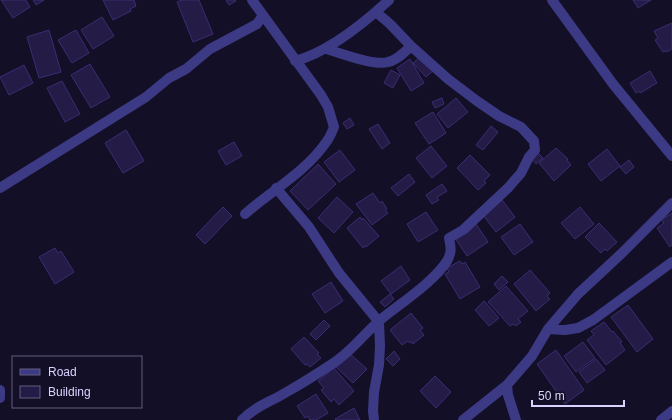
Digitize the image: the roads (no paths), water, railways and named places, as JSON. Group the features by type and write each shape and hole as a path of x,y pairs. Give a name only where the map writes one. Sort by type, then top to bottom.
{"street":[{"path":"245,214 310,161 328,141 334,127 328,107 252,0"},
{"path":"295,61 308,58 326,49 376,12 389,0"},
{"path":"552,0 612,84 672,156"},
{"path":"242,420 247,414 260,406 333,364 379,322 437,273 447,262 452,251 449,238 463,230 508,188 521,173 529,157 535,150 534,141 521,127 476,102 411,46 376,12"},
{"path":"0,188 146,97 169,78 186,69 210,50 257,24 263,15"},
{"path":"326,49 374,62 388,62 400,57 411,46"},
{"path":"276,188 309,227 339,273 379,322 380,352 374,392 374,420"},
{"path":"462,420 507,385 532,356 548,329 578,294 672,203"},
{"path":"548,329 565,330 578,328 593,320 672,262"},
{"path":"507,385 508,396 516,420"},
{"path":"0,390 0,398"},
{"path":"661,420 672,411"}]}
